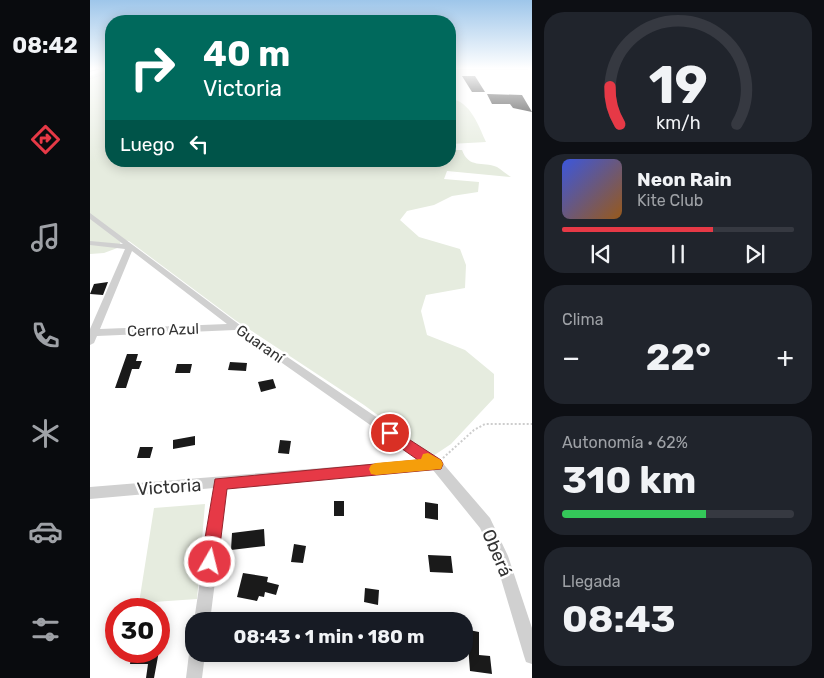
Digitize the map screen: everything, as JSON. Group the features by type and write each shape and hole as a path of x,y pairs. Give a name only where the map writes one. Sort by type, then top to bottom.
{"street":[{"name":"Guaraní","path":"90,215 236,327 436,464"},
{"path":"90,243 130,247 91,336"},
{"name":"Cerro Azul","path":"91,336 236,327"},
{"name":"Victoria","path":"90,493 436,464"},
{"name":"Oberá","path":"436,464 485,523 503,562 532,656"},
{"path":"203,612 220,483"},
{"path":"194,678 196,662"}],"path":[{"path":"436,464 474,430 484,424 532,424"}],"shaded area":[{"path":"90,100 105,100 105,167 456,167 456,150 462,150 468,160 497,167 511,177 447,171 444,179 479,182 478,192 452,196 434,205 407,211 400,220 419,237 460,249 466,265 465,288 426,295 421,311 427,335 465,350 494,374 494,398 451,444 433,456 364,405 235,320 129,241 123,240 120,243 120,247 104,253 90,254"},
{"path":"456,101 463,104 473,115 486,142 456,144"},
{"path":"205,504 197,599 170,601 170,598 140,598 154,508"}],"building":[{"path":"490,100 525,100 532,112 513,108 510,104 492,104"},
{"path":"108,282 103,295 90,294 94,284"},
{"path":"127,354 138,354 136,361 142,361 139,369 132,369 126,388 115,388"},
{"path":"230,362 247,363 246,371 228,370"},
{"path":"177,364 192,364 190,373 175,373"},
{"path":"273,379 276,388 261,392 258,382"},
{"path":"195,436 195,445 173,449 173,440"},
{"path":"280,440 291,441 289,454 278,453"},
{"path":"140,447 153,447 150,458 137,458"},
{"path":"334,501 344,501 344,516 334,516"},
{"path":"425,502 438,504 438,520 425,518"},
{"path":"264,529 265,546 231,550 232,533"},
{"path":"294,544 306,546 303,563 291,562"},
{"path":"428,555 451,556 453,573 430,572"},
{"path":"243,573 268,577 267,582 279,585 276,595 265,592 264,597 259,596 257,601 237,597"},
{"path":"365,588 379,590 378,605 364,602"},
{"path":"473,631 479,632 479,655 490,656 492,674 470,671 469,662 473,662"},
{"path":"157,663 154,678 146,678 148,664 130,664"}],"slow traffic":[{"path":"376,469 436,464 428,459"}],"route":[{"path":"210,562 220,483 436,464 390,433"}]}
